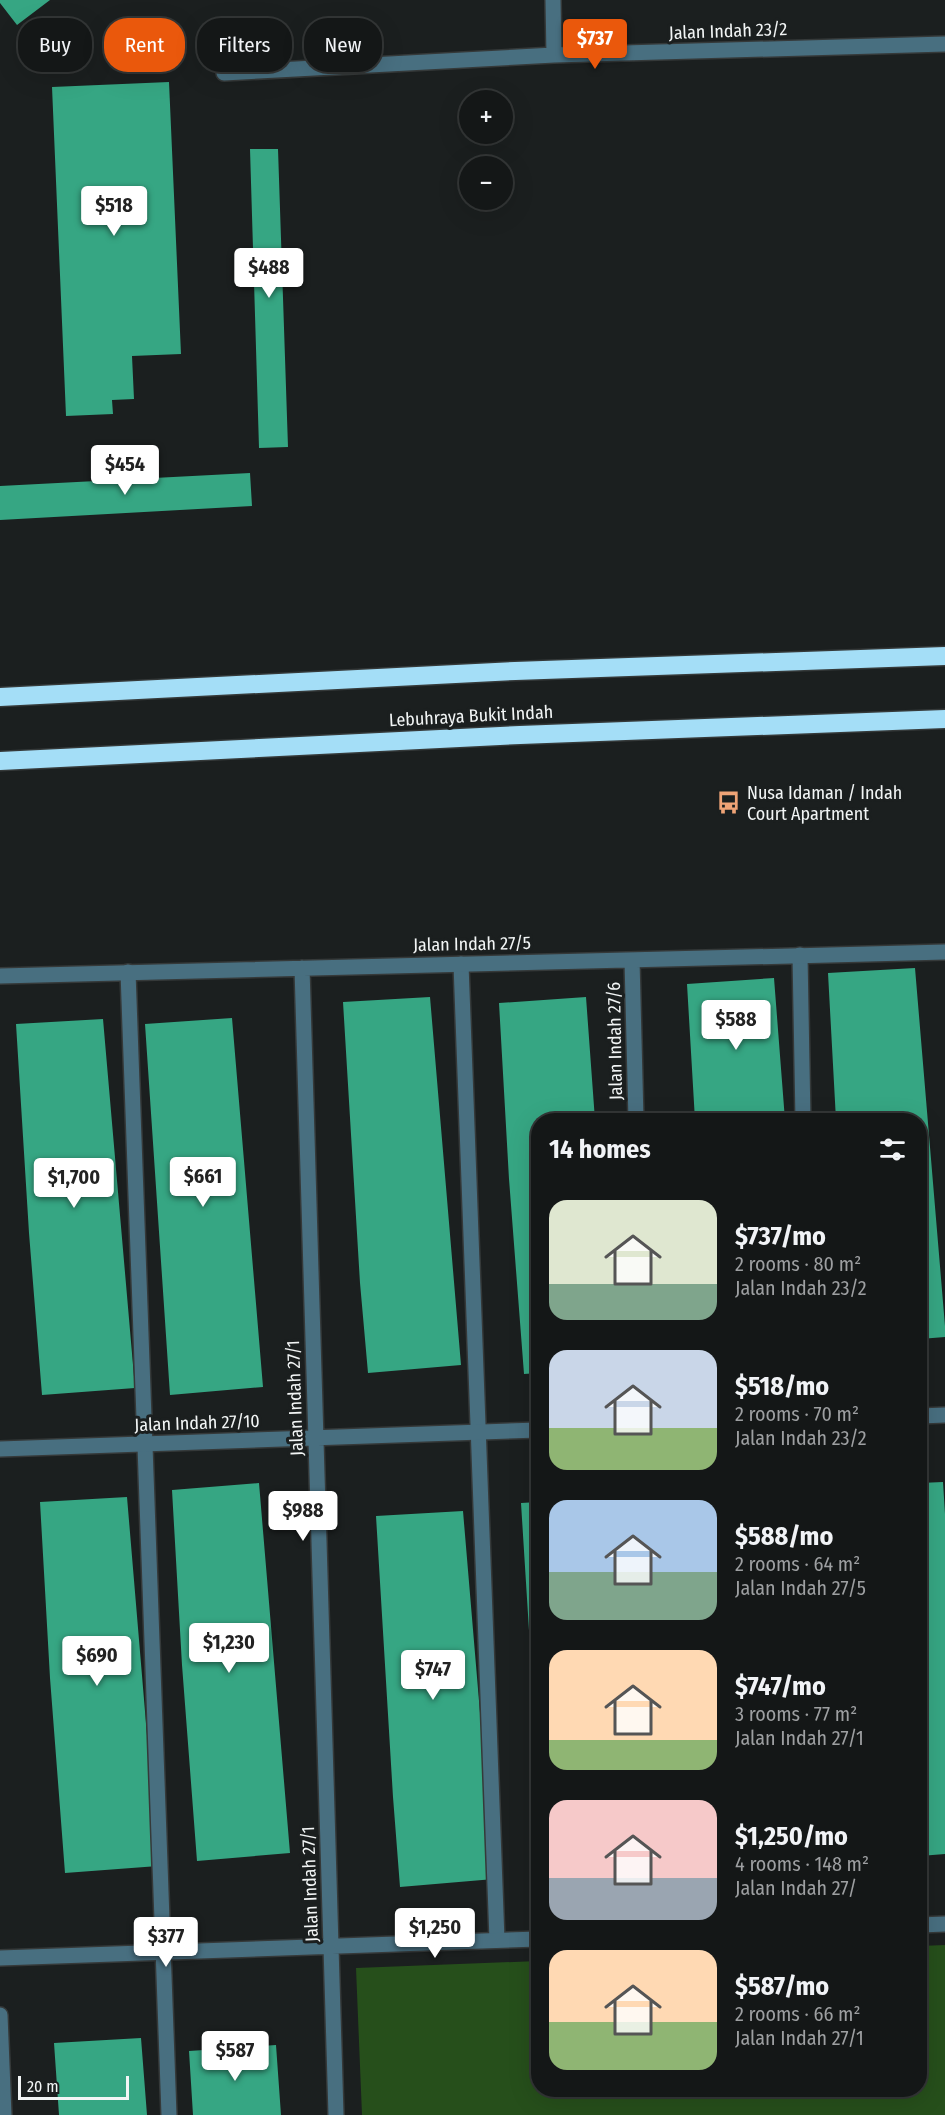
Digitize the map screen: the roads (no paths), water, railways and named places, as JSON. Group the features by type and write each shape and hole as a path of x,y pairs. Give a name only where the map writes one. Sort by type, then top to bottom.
{"highway":[{"path":"0,697 515,671 945,656"},
{"name":"Lebuhraya Bukit Indah","path":"0,761 520,735 945,719"}],"street":[{"path":"553,0 554,55"},
{"name":"Jalan Indah 23/2","path":"224,73 554,55 945,44"},
{"name":"Jalan Indah 27/5","path":"0,975 945,952"},
{"path":"800,955 803,1113"},
{"name":"Jalan Indah 27/6","path":"632,960 636,1113"},
{"path":"461,964 497,1940"},
{"name":"Jalan Indah 27/1","path":"302,968 336,2115"},
{"path":"128,972 169,2115"},
{"path":"927,1416 945,1415"},
{"name":"Jalan Indah 27/10","path":"0,1449 531,1430"},
{"path":"927,1924 945,1924"},
{"path":"0,1958 531,1939"},
{"path":"0,2015 4,2115"}],"place":[{"name":"Nusa Idaman / Indah Court Apartment","path":"729,803"}]}
